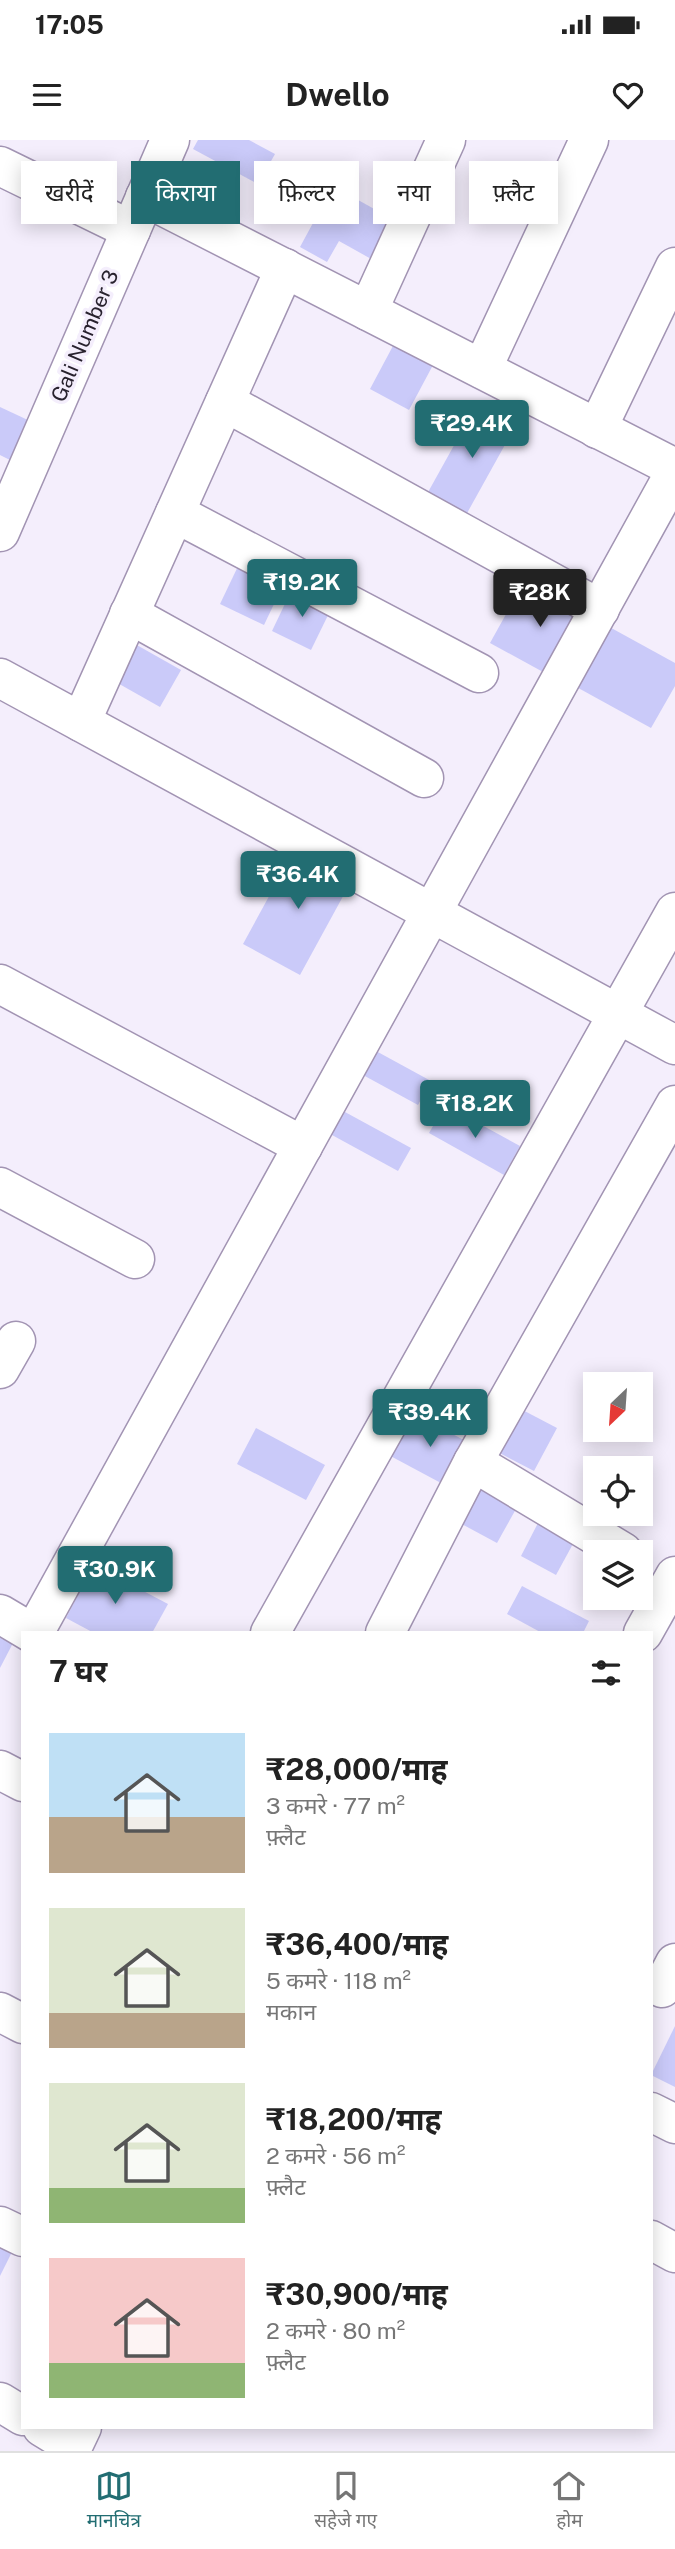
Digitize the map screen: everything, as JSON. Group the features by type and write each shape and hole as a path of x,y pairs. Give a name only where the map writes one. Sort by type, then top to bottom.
{"street":[{"name":"Gali Number 3","path":"161,161 170,140"},
{"path":"368,311 446,140"},
{"path":"482,369 589,140"},
{"path":"0,166 131,212"},
{"name":"Gali Number 3","path":"0,532 8,492 133,224"},
{"path":"34,1631 675,470 285,268 165,224"},
{"path":"597,429 675,267"},
{"path":"81,722 285,268"},
{"path":"225,401 600,609"},
{"path":"175,513 479,673"},
{"path":"130,614 424,778"},
{"path":"0,678 675,1045"},
{"path":"271,1631 675,912"},
{"path":"0,984 303,1146"},
{"path":"386,1631 473,1462 675,1105"},
{"path":"0,1187 135,1259"},
{"path":"473,1462 603,1540"},
{"path":"644,1631 666,1576"},
{"path":"0,1614 30,1631"},
{"path":"0,1770 21,1781"},
{"path":"0,2012 21,2023"},
{"path":"653,2113 675,2124"},
{"path":"0,2225 21,2236"},
{"path":"653,2241 675,2253"},
{"path":"0,2402 21,2415"}],"building":[{"path":"198,140 249,140 275,154 271,161 254,161 254,182 240,174 240,161 215,161 193,149"},
{"path":"359,200 373,208 373,224 392,224 373,260 339,241 327,262 300,247 312,224 359,224"},
{"path":"394,344 433,365 409,410 370,389"},
{"path":"477,404 516,425 466,515 427,494"},
{"path":"0,407 30,421 12,461 0,455"},
{"path":"241,560 285,581 264,625 220,604"},
{"path":"525,580 589,615 554,678 490,643"},
{"path":"293,587 332,607 311,650 272,631"},
{"path":"604,624 675,663 675,686 651,728 571,684"},
{"path":"135,644 181,670 160,707 114,681"},
{"path":"296,847 353,878 300,975 243,944"},
{"path":"365,1045 431,1081 418,1105 352,1069"},
{"path":"445,1105 520,1146 504,1175 429,1133"},
{"path":"334,1106 411,1148 398,1171 321,1129"},
{"path":"515,1406 557,1428 534,1471 492,1449"},
{"path":"405,1409 477,1447 454,1490 383,1452"},
{"path":"256,1428 325,1465 306,1500 237,1464"},
{"path":"477,1488 516,1509 497,1543 458,1522"},
{"path":"538,1523 574,1542 556,1575 521,1556"},
{"path":"94,1565 168,1604 153,1631 90,1631 66,1618"},
{"path":"522,1586 589,1621 584,1631 538,1631 507,1614"},
{"path":"0,1636 13,1643 0,1668"},
{"path":"675,2026 675,2087 653,2076"},
{"path":"0,2233 17,2242 0,2276"}]}
